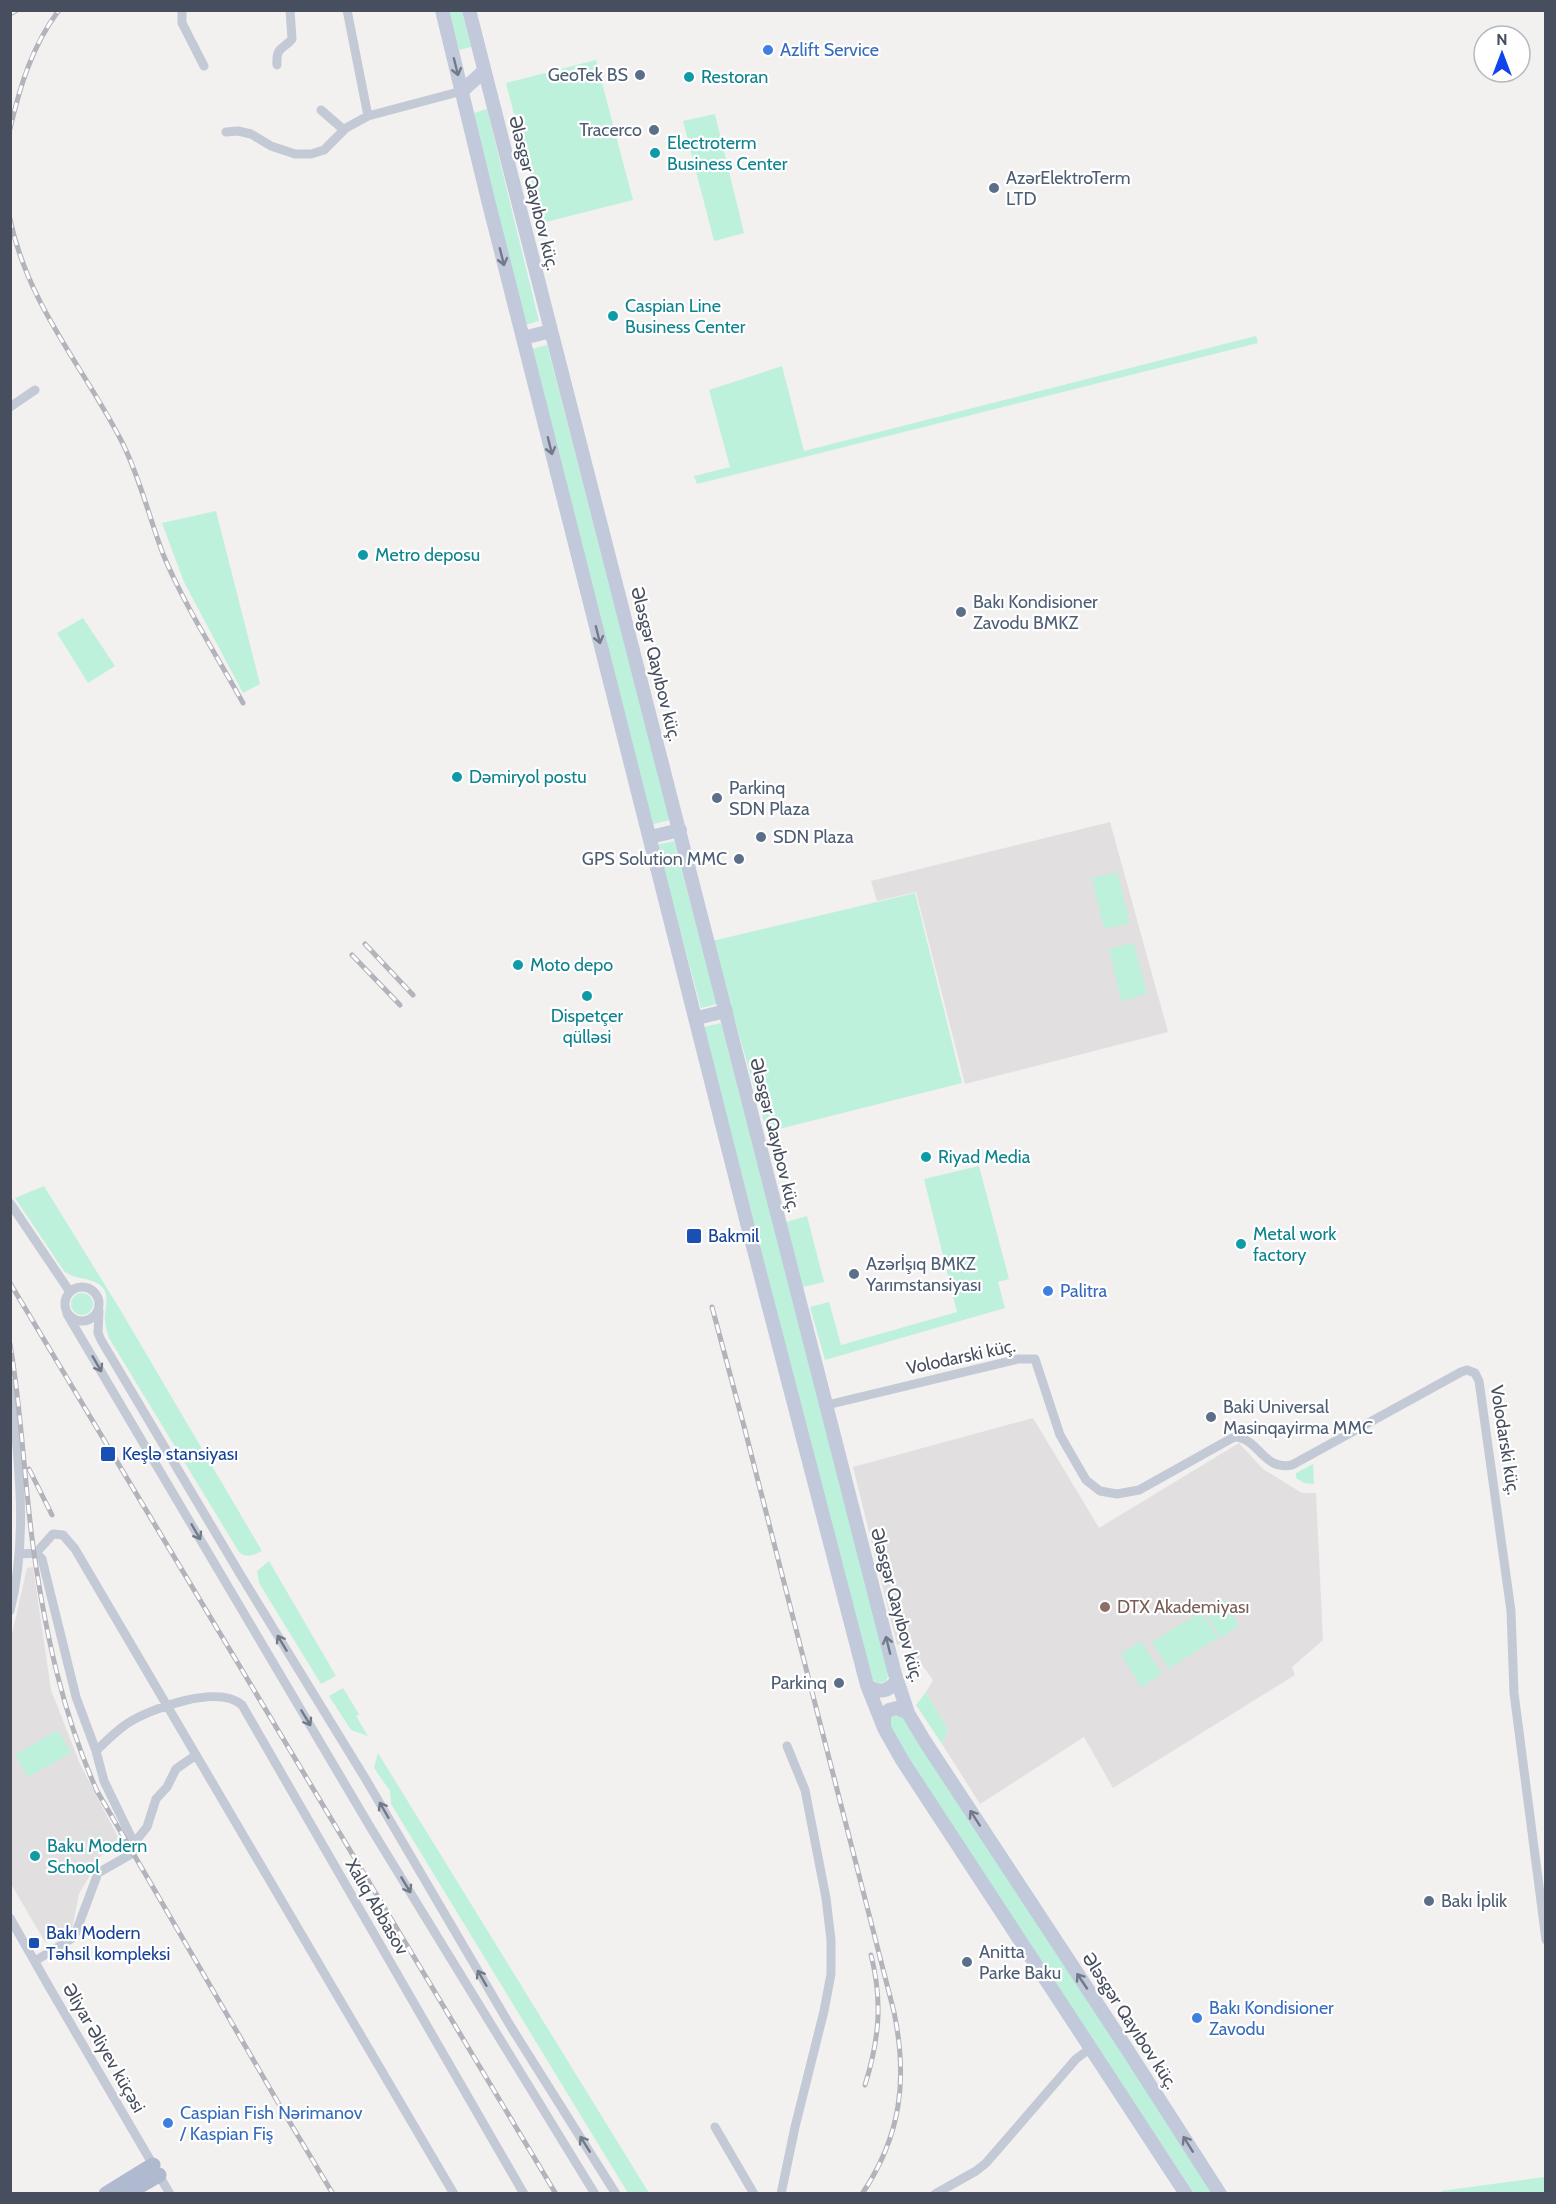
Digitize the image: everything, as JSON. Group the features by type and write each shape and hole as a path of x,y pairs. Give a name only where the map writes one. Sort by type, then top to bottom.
{"main road":[{"path":"442,10 745,1214 867,1685 884,1728 902,1760 1186,2193"},
{"name":"Ələsgər Qayıbov küç.","path":"469,10 897,1680 908,1713 1220,2193"},
{"path":"462,91 484,71"},
{"path":"523,338 551,331"},
{"path":"650,837 680,830"},
{"path":"697,1018 726,1011"},
{"path":"867,1685 885,1691 897,1680"},
{"path":"884,1728 884,1716 889,1710 897,1708 908,1713"},
{"path":"106,2193 156,2170"},
{"path":"126,2193 156,2170"}],"street":[{"path":"182,10 182,23 204,66"},
{"path":"277,65 278,50 292,39 290,10"},
{"path":"347,10 368,116"},
{"path":"226,132 238,131 251,134 271,146 295,154 311,154 324,150 344,130 368,116 462,91"},
{"path":"321,110 344,130"},
{"path":"10,407 35,390"},
{"path":"10,1203 70,1292"},
{"path":"595,2193 366,1820 67,1314 64,1302 70,1292 81,1287 92,1290 99,1299 98,1333 101,1340 365,1778 511,2027 616,2193"},
{"path":"67,1314 76,1320 87,1321 99,1311"},
{"name":"Volodarski küç.","path":"827,1405 1018,1359 1035,1359 1060,1435 1086,1480 1100,1491 1123,1493 1146,1487 1234,1437 1245,1439 1269,1461 1285,1467 1292,1466 1461,1372 1467,1370 1476,1373 1495,1484 1511,1611 1514,1693 1545,1940"},
{"path":"10,1611 20,1554 20,1491 11,1383"},
{"path":"20,1554 36,1553 53,1534 63,1535 68,1540 454,2193"},
{"path":"35,1961 63,1944 76,1932 98,1873 133,1853 135,1849 135,1842 104,1781 96,1750 66,1664 42,1559 36,1553"},
{"name":"Xalıq Abbasov","path":"96,1750 129,1722 166,1705 201,1698 224,1697 231,1698 242,1705 524,2193"},
{"path":"781,2193 831,1974 831,1941 826,1898 805,1790 787,1746"},
{"path":"135,1842 147,1827 156,1799 167,1788 176,1768 196,1755"},
{"name":"Əliyar Əliyev küçəsi","path":"10,1918 171,2193"},
{"path":"935,2193 976,2171 986,2163 1076,2059 1092,2047"},
{"path":"715,2127 754,2193"}],"shaded area":[{"path":"1110,822 1168,1032 965,1084 916,892 877,901 871,881"},
{"name":"DTX Akademiyası","path":"1033,1418 1099,1528 1239,1443 1263,1469 1302,1493 1316,1493 1323,1640 1292,1667 1295,1675 1113,1788 1084,1737 980,1804 942,1744 948,1730 926,1692 933,1680 909,1647 897,1645 853,1467"},
{"path":"33,1567 51,1690 80,1764 121,1843 101,1856 79,1894 72,1929 45,1942 11,1884 11,1638 27,1568"}],"green space":[{"path":"449,11 462,11 471,47 459,50"},
{"path":"596,60 633,200 542,223 506,83"},
{"path":"487,109 539,321 525,325 474,113"},
{"path":"715,114 744,233 714,241 683,121"},
{"path":"1256,336 1258,343 697,484 694,476 730,467 709,390 782,366 804,451"},
{"path":"547,345 670,820 653,824 532,349"},
{"path":"216,511 260,684 243,693 184,582 162,523"},
{"path":"83,618 115,666 88,683 57,633"},
{"path":"674,841 717,1004 701,1008 657,845"},
{"path":"1117,872 1130,923 1104,929 1092,878"},
{"path":"915,893 962,1083 767,1132 712,941"},
{"path":"1134,943 1147,994 1121,1001 1109,949"},
{"path":"721,1023 887,1667 888,1677 885,1682 878,1683 870,1674 704,1027"},
{"path":"979,1166 1009,1279 998,1282 1005,1308 825,1360 810,1307 829,1302 841,1345 957,1312 924,1179"},
{"path":"44,1186 121,1311 262,1551 247,1556 239,1552 109,1338 105,1321 106,1296 103,1289 95,1282 64,1271 15,1198"},
{"path":"807,1216 824,1282 803,1287 786,1222"},
{"path":"82,1293 90,1296 93,1304 90,1312 82,1315 74,1312 71,1304 74,1296"},
{"path":"1313,1464 1314,1484 1304,1483 1296,1478 1296,1473"},
{"path":"269,1561 336,1676 321,1684 259,1583 257,1571"},
{"path":"1223,1598 1239,1626 1220,1638 1204,1610"},
{"path":"1201,1612 1218,1638 1169,1668 1152,1642"},
{"path":"1141,1641 1162,1674 1141,1687 1121,1654"},
{"path":"343,1688 359,1714 356,1716 368,1736 351,1730 329,1696"},
{"path":"926,1692 948,1730 942,1744 916,1705"},
{"path":"899,1715 904,1719 1213,2193 1194,2193 901,1749 890,1725 891,1716"},
{"path":"58,1730 71,1753 28,1777 15,1755"},
{"path":"378,1753 649,2193 628,2193 391,1804 390,1791 374,1768"},
{"path":"1545,2177 1545,2193 1443,2194 1441,2191"}],"railway":[{"path":"10,14 17,10"},
{"path":"10,129 18,97 34,52 59,10"},
{"path":"10,219 18,250 43,307 122,442 171,573 243,703"},
{"path":"365,944 413,995"},
{"path":"352,955 400,1005"},
{"path":"10,1283 556,2194"},
{"path":"712,1307 894,2012 900,2061 898,2107 885,2151 862,2194"},
{"path":"10,1344 34,1553 44,1614 65,1704 85,1762 97,1791 333,2194"},
{"path":"29,1469 52,1515"},
{"path":"865,2085 874,2052 878,2021 877,1989 871,1955"}],"place":[{"name":"Azlift Service","path":"768,50"},
{"name":"GeoTek BS","path":"640,75"},
{"name":"Restoran","path":"689,77"},
{"name":"Tracerco","path":"654,130"},
{"name":"Electroterm Business Center","path":"655,153"},
{"name":"AzərElektroTerm LTD","path":"994,188"},
{"name":"Caspian Line Business Center","path":"613,316"},
{"name":"Metro deposu","path":"363,555"},
{"name":"Bakı Kondisioner Zavodu BMKZ","path":"961,612"},
{"name":"Dəmiryol postu","path":"457,777"},
{"name":"Parkinq SDN Plaza","path":"717,798"},
{"name":"SDN Plaza","path":"761,837"},
{"name":"GPS Solution MMC","path":"739,859"},
{"name":"Moto depo","path":"518,965"},
{"name":"Dispetçer qülləsi","path":"587,996"},
{"name":"Riyad Media","path":"926,1157"},
{"name":"Bakmil","path":"694,1236"},
{"name":"Metal work factory","path":"1241,1244"},
{"name":"Azərİşıq BMKZ Yarımstansiyası","path":"854,1274"},
{"name":"Palitra","path":"1048,1291"},
{"name":"Baki Universal Masinqayirma MMC","path":"1211,1417"},
{"name":"Keşlə stansiyası","path":"108,1454"},
{"name":"DTX Akademiyası","path":"1105,1607"},
{"name":"Parkinq","path":"839,1683"},
{"name":"Baku Modern School","path":"35,1856"},
{"name":"Bakı İplik","path":"1429,1901"},
{"name":"Bakı Modern Təhsil kompleksi","path":"34,1943"},
{"name":"Anitta Parke Baku","path":"967,1962"},
{"name":"Bakı Kondisioner Zavodu","path":"1197,2018"},
{"name":"Caspian Fish Nərimanov / Kaspian Fiş","path":"168,2123"}]}
